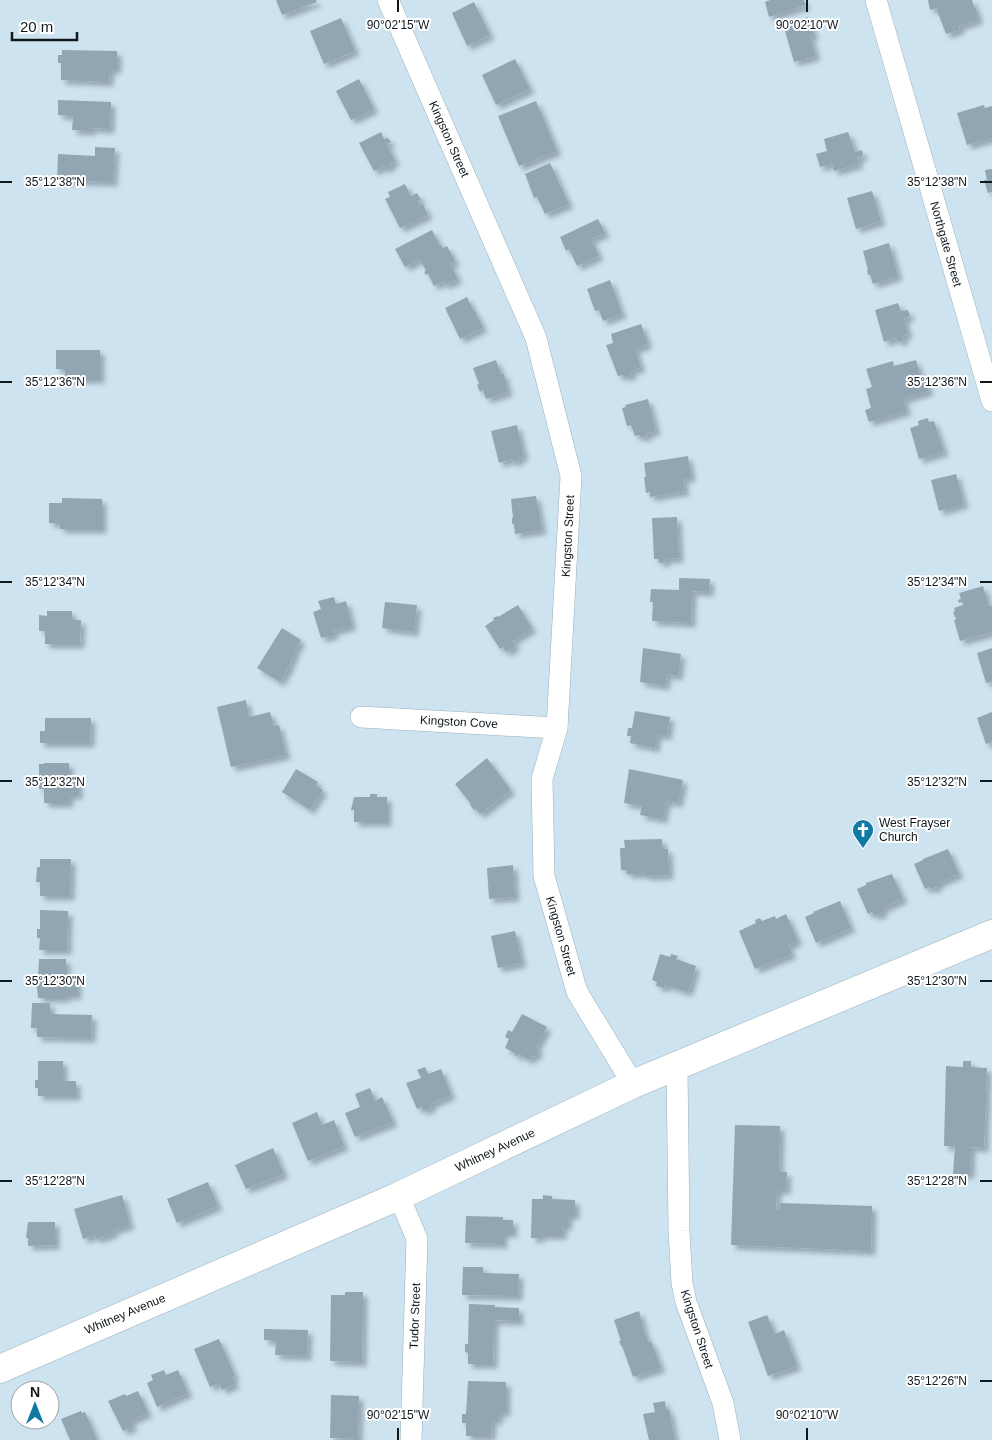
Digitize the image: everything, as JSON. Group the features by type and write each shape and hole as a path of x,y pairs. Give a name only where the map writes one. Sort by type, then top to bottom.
{"main road":[{"name":"Whitney Avenue","path":"0,1369 399,1196 633,1084 992,934"}],"street":[{"name":"Kingston Street","path":"388,0 536,338 571,476 558,728 542,779 544,876 577,992 633,1084"},
{"name":"Northgate Street","path":"876,0 992,401"},
{"name":"Kingston Cove","path":"361,717 558,728"},
{"name":"Kingston Street","path":"677,1066 679,1231 682,1283 686,1302 723,1403 730,1440"},
{"name":"Tudor Street","path":"399,1196 417,1239 412,1440"}],"building":[{"path":"276,0 316,0 317,2 282,15"},
{"path":"770,0 804,0 806,5 769,17 765,2"},
{"path":"928,0 972,0 976,8 978,20 959,26 960,30 946,34 938,8 930,10"},
{"path":"474,2 490,35 467,46 452,13"},
{"path":"808,17 814,35 810,36 816,56 794,62 783,24"},
{"path":"341,18 355,51 324,64 310,31"},
{"path":"62,50 117,51 117,69 110,69 109,82 61,80 61,63 58,63 58,55 62,55"},
{"path":"515,59 530,89 496,105 482,75"},
{"path":"359,79 374,109 351,120 336,91"},
{"path":"58,100 111,102 110,129 72,130 73,116 58,115"},
{"path":"536,101 557,151 519,166 498,116"},
{"path":"984,105 985,108 992,106 992,138 967,145 957,113"},
{"path":"381,132 384,139 388,138 391,142 387,144 395,161 385,169 384,166 374,171 359,143"},
{"path":"848,132 855,152 862,150 863,156 857,158 859,164 834,171 832,164 820,167 816,154 827,151 824,139"},
{"path":"95,147 115,148 113,182 57,180 58,154 95,156"},
{"path":"550,163 569,204 545,214 537,197 534,198 525,174"},
{"path":"992,169 992,192 988,193 984,180 987,180 985,170"},
{"path":"405,184 411,196 417,193 421,200 418,201 420,206 423,204 428,215 400,228 385,199 390,197 388,192"},
{"path":"872,191 881,221 856,229 847,198"},
{"path":"598,219 605,233 591,239 599,256 577,266 569,249 566,251 560,237"},
{"path":"432,230 440,246 443,248 447,246 455,261 450,264 458,279 445,285 443,281 434,286 428,274 426,275 424,272 426,271 420,259 405,267 395,249"},
{"path":"889,243 898,276 873,284 870,275 868,275 863,251"},
{"path":"610,280 622,314 603,321 599,310 595,311 587,289"},
{"path":"467,297 483,328 460,339 445,308"},
{"path":"898,303 901,311 908,310 910,316 904,319 908,334 903,336 904,340 899,342 896,338 884,342 875,310"},
{"path":"641,324 648,344 635,349 641,367 631,371 632,375 618,376 606,345 613,343 611,334"},
{"path":"56,350 100,350 100,379 65,379 65,369 56,369"},
{"path":"496,360 501,374 504,374 508,392 486,399 483,390 480,392 477,385 479,384 473,368"},
{"path":"916,360 921,379 925,378 929,391 903,399 907,411 869,422 865,410 871,408 866,389 872,387 866,369 893,361 894,366"},
{"path":"648,399 656,431 647,433 648,435 641,438 640,435 635,436 631,425 627,426 622,408 626,407 625,405"},
{"path":"928,418 929,422 934,421 944,452 919,459 910,428 919,425 918,421"},
{"path":"517,425 524,457 518,458 519,461 513,462 512,459 499,463 491,431"},
{"path":"688,456 691,477 683,479 685,491 650,497 650,492 646,493 644,463"},
{"path":"956,474 964,504 939,511 931,480"},
{"path":"536,496 542,530 515,534 514,524 512,524 511,499"},
{"path":"62,498 102,499 102,529 60,529 60,523 49,523 49,503 62,503"},
{"path":"677,517 679,558 665,559 666,562 659,563 659,559 654,559 652,518"},
{"path":"679,578 710,579 709,592 692,591 691,623 652,621 653,602 650,602 651,589 679,590"},
{"path":"983,586 989,606 992,606 992,632 960,641 954,620 957,619 953,612 955,611 954,608 963,605 958,600 961,599 959,593"},
{"path":"334,597 336,604 346,601 352,626 333,631 334,635 321,638 313,612 321,609 318,601"},
{"path":"385,602 417,605 414,632 382,628"},
{"path":"518,605 532,628 512,641 516,646 506,652 503,647 500,649 485,626 494,620 493,618"},
{"path":"47,611 72,611 72,620 81,620 80,644 45,644 45,631 39,631 39,615 47,616"},
{"path":"282,628 301,640 280,682 257,668"},
{"path":"643,648 681,654 678,676 667,674 665,686 640,682"},
{"path":"992,648 992,682 986,683 977,653"},
{"path":"246,700 249,717 270,712 274,726 279,725 286,755 231,767 217,707"},
{"path":"635,711 670,717 667,736 657,734 655,748 630,743 631,736 627,736 628,728 632,728"},
{"path":"992,712 992,742 986,744 977,718"},
{"path":"45,718 91,718 90,743 40,743 40,731 45,731"},
{"path":"487,758 511,790 480,814 476,809 474,810 455,784"},
{"path":"69,763 69,776 78,776 78,795 69,795 69,803 44,803 44,789 39,789 39,764"},
{"path":"296,769 318,782 316,785 323,790 310,810 282,792"},
{"path":"629,769 683,780 678,803 666,801 663,819 640,815 642,806 624,803"},
{"path":"370,794 377,794 377,797 387,797 387,822 354,822 354,810 351,810 354,797 370,797"},
{"path":"662,839 662,849 668,849 669,875 646,876 645,874 627,874 627,870 621,870 620,848 625,848 624,840"},
{"path":"948,849 959,874 938,883 938,886 925,889 914,864"},
{"path":"40,859 71,859 70,896 40,896 40,882 36,882 37,867 40,867"},
{"path":"513,865 515,897 489,899 487,868"},
{"path":"892,874 903,899 882,908 884,912 874,916 872,912 868,914 857,889 866,885 866,883"},
{"path":"840,901 851,928 816,943 805,917"},
{"path":"40,910 68,911 67,950 39,950 40,938 37,938 37,929 40,929"},
{"path":"786,914 798,941 788,945 792,954 755,969 739,931 756,923 755,920 760,918 762,921 775,916 776,919"},
{"path":"515,931 522,963 498,968 491,936"},
{"path":"660,954 670,957 671,954 678,956 676,959 696,966 688,992 665,985 664,988 656,986 657,982 652,980"},
{"path":"39,959 66,959 66,978 77,978 77,995 65,995 65,998 38,998 36,976 38,976"},
{"path":"32,1003 50,1003 50,1014 92,1015 91,1038 37,1037 37,1028 31,1028"},
{"path":"522,1014 547,1027 536,1047 539,1049 535,1057 532,1056 530,1060 518,1054 517,1056 514,1055 515,1053 505,1048 509,1039 505,1037 508,1030 512,1032"},
{"path":"38,1061 63,1061 63,1081 76,1081 76,1096 38,1096 35,1080 38,1080"},
{"path":"963,1061 971,1061 971,1067 987,1068 984,1148 971,1147 970,1174 953,1174 955,1146 944,1146 946,1066 963,1067"},
{"path":"425,1067 428,1074 441,1069 451,1095 431,1104 432,1107 423,1111 422,1107 417,1109 406,1083 421,1078 417,1070"},
{"path":"370,1088 375,1101 382,1097 393,1122 355,1137 345,1113 360,1107 355,1094"},
{"path":"317,1112 322,1125 334,1120 344,1146 308,1161 292,1123"},
{"path":"735,1125 780,1126 779,1172 787,1172 786,1190 777,1190 776,1210 780,1210 780,1203 872,1206 871,1251 731,1245"},
{"path":"273,1148 284,1174 246,1189 235,1165"},
{"path":"208,1182 218,1206 177,1223 167,1199"},
{"path":"122,1195 130,1225 113,1230 114,1233 96,1239 95,1235 83,1239 74,1209"},
{"path":"543,1195 552,1196 552,1199 575,1200 575,1215 567,1215 569,1221 567,1221 567,1226 562,1226 563,1235 540,1235 540,1238 531,1238 532,1199 543,1199"},
{"path":"466,1216 503,1217 503,1220 513,1220 513,1233 503,1233 503,1244 465,1243"},
{"path":"28,1222 55,1222 55,1245 28,1246 28,1238 26,1238"},
{"path":"463,1267 483,1267 483,1273 519,1274 518,1296 462,1295"},
{"path":"345,1292 363,1292 362,1362 330,1361 331,1295 345,1295"},
{"path":"469,1304 519,1308 519,1321 494,1320 493,1364 468,1364 468,1353 465,1352 465,1344 468,1344"},
{"path":"639,1311 645,1334 649,1342 651,1341 661,1368 633,1377 619,1341 621,1341 614,1320"},
{"path":"767,1315 775,1334 784,1330 797,1366 768,1376 748,1322"},
{"path":"264,1329 308,1330 307,1356 275,1355 276,1341 264,1340"},
{"path":"219,1339 235,1376 232,1377 235,1384 222,1390 219,1383 210,1387 194,1349"},
{"path":"164,1370 166,1375 178,1370 188,1393 157,1407 147,1383 153,1380 151,1375"},
{"path":"468,1381 506,1382 506,1412 499,1412 498,1420 492,1420 491,1436 466,1436 466,1423 462,1423 462,1414 466,1414"},
{"path":"138,1391 148,1413 130,1421 133,1427 123,1431 108,1401"},
{"path":"331,1395 359,1396 358,1439 330,1438"},
{"path":"665,1401 666,1410 669,1409 675,1440 649,1440 643,1414 655,1412 653,1403"},
{"path":"81,1411 82,1413 85,1412 97,1440 70,1440 61,1419"}],"place":[{"name":"West Frayser Church","path":"863,849"}]}
